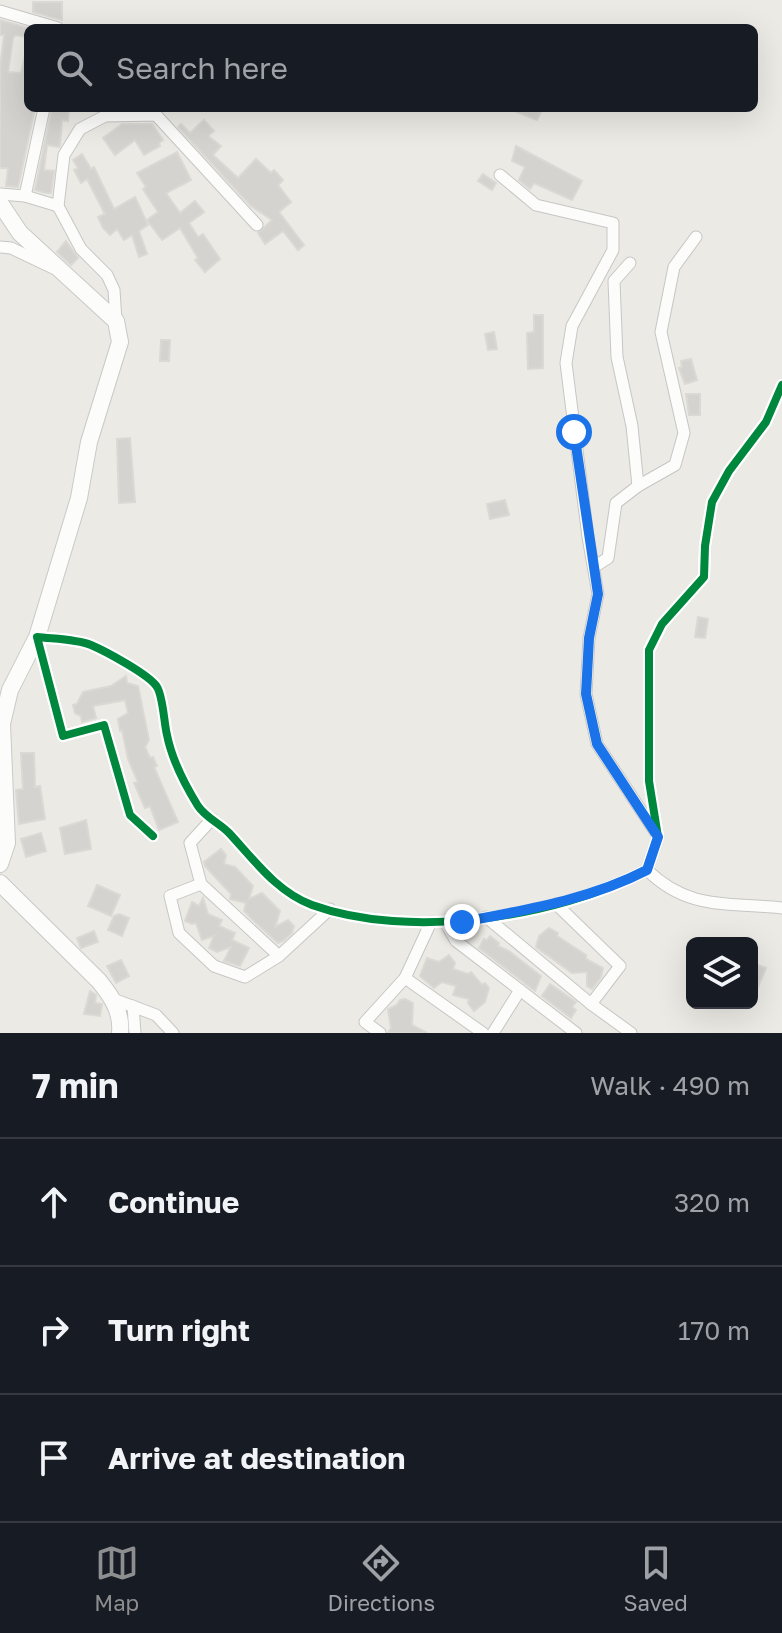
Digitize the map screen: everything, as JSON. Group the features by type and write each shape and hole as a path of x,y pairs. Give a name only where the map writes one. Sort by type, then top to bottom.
{"main road":[{"path":"0,203 20,233 116,321 120,342 89,442 79,498 37,637 10,690 2,724 7,843 0,864"},
{"path":"0,883 99,981 113,999 121,1021 120,1033"}],"street":[{"path":"0,11 44,24"},
{"path":"25,196 43,112"},
{"path":"116,321 114,290 107,275 81,249 58,206 64,155 80,129 105,116 156,115 257,225"},
{"path":"500,175 536,205 613,223 613,250 572,326 566,363 598,594 589,638 586,694 597,744 658,837"},
{"path":"0,194 25,196 58,206"},
{"path":"594,567 608,558 616,503 675,465 684,433 661,332 674,267 696,237"},
{"path":"0,247 11,248 65,273"},
{"path":"630,263 614,281 617,357 632,426 638,486"},
{"path":"153,836 130,815 104,725 63,736 37,637 89,644 135,669 158,687 167,738 177,766 200,810 227,830 265,875 310,904 384,922 445,922 556,904 617,885 647,870 658,837 649,781 649,650 662,624 704,577 712,502 729,471 766,422 782,385"},
{"path":"212,819 190,843 201,884 279,956"},
{"path":"647,870 661,884 695,901 782,908"},
{"path":"201,884 170,896 179,933 214,966 245,977 279,956 330,909"},
{"path":"556,904 620,966 591,1004"},
{"path":"486,917 631,1033"},
{"path":"380,1033 365,1022 405,978 431,922"},
{"path":"445,922 456,941 576,1033"},
{"path":"405,978 483,1033"},
{"path":"493,1033 520,990"},
{"path":"113,999 156,1015 173,1033"},
{"path":"133,1006 135,1033"}],"building":[{"path":"33,2 62,2 62,20 33,12"},
{"path":"0,20 24,27 24,36 15,35 13,38 8,72 21,73 24,60 24,112 34,112 18,187 6,186 8,168 0,168 0,67 4,35 0,35"},
{"path":"51,112 69,112 68,121 62,120 59,147 47,145 44,170 54,171 51,193 35,190"},
{"path":"517,112 541,112 537,120"},
{"path":"204,120 214,131 208,136 221,146 213,155 238,178 256,159 283,180 278,185 291,202 279,212 304,245 298,250 283,231 265,244 258,233 272,220 251,206 178,127 181,124 190,133"},
{"path":"122,124 152,124 163,140 160,146 144,155 135,140 115,155 103,138"},
{"path":"516,146 582,181 572,200 534,183 530,189 519,180 525,167 512,161"},
{"path":"177,152 191,180 166,193 180,213 195,201 204,212 189,223 198,237 203,234 220,259 205,272 195,260 198,258 180,228 162,240 147,220 158,212 137,173"},
{"path":"82,154 91,169 94,167 114,209 135,197 148,225 139,231 147,254 139,257 132,235 124,240 117,229 110,235 103,228 98,217 105,214 87,179 81,183 74,170 78,168 73,160"},
{"path":"483,174 496,183 492,190 478,181"},
{"path":"66,241 78,258 71,265 57,252"},
{"path":"534,315 543,315 543,368 528,369 527,333 534,332"},
{"path":"494,332 497,349 488,350 485,334"},
{"path":"161,340 170,340 169,361 160,361"},
{"path":"691,359 697,380 685,384 679,368 682,367 681,361"},
{"path":"686,394 700,394 700,415 689,415"},
{"path":"130,438 135,502 119,503 117,439"},
{"path":"505,500 509,515 490,519 487,504"},
{"path":"698,617 708,619 705,638 695,637"},
{"path":"126,676 127,683 138,686 149,740 145,747 157,766 154,767 178,822 159,830 150,806 145,808 134,783 138,782 120,731 118,719 128,713 125,700 93,706 96,718 82,722 73,705 77,704 83,692 111,686"},
{"path":"21,753 34,753 35,787 40,786 45,819 19,824 16,790 23,789"},
{"path":"86,820 91,849 65,854 60,828"},
{"path":"41,833 46,851 26,857 21,839"},
{"path":"221,849 226,855 224,864 235,867 253,886 249,899 262,893 280,911 275,927 288,920 294,926 292,933 283,941 278,943 244,911 246,903 230,899 231,894 205,866 204,862"},
{"path":"97,885 120,895 111,916 88,906"},
{"path":"203,898 208,914 222,920 219,926 235,933 232,940 249,948 240,966 224,961 231,947 217,952 209,948 214,936 202,940 196,923 185,921 192,902 199,906"},
{"path":"119,914 129,918 122,936 108,930 114,916"},
{"path":"549,928 586,955 586,959 603,968 601,977 592,989 587,986 587,972 572,973 536,947 539,936"},
{"path":"94,931 98,942 81,948 77,938"},
{"path":"490,936 499,943 498,946 541,976 535,991 479,948"},
{"path":"449,955 455,963 453,969 468,974 471,972 482,985 485,983 489,988 485,1002 474,1011 468,1003 469,999 453,995 456,986 442,982 434,988 420,976 427,958 439,962"},
{"path":"121,960 129,976 116,983 107,966"},
{"path":"758,965 766,968 758,987"},
{"path":"550,984 576,1002 571,1018 542,996"},
{"path":"90,991 96,995 95,1003 102,1004 100,1016 84,1014"},
{"path":"405,999 413,1003 412,1025 427,1033 388,1033 391,1028 388,1009"}],"cycle path":[{"path":"153,836 130,815 104,725 63,736 37,637 91,645 153,682 161,697 172,754 198,806 226,830 277,884 312,905 351,916 392,921 482,919 570,901 647,870 658,837 649,781 649,650 662,624 704,577 712,502 729,471 766,422 782,385"}],"route":[{"path":"462,922 556,904 617,885 647,870 658,837 597,744 586,694 589,638 598,594 574,432"}]}
